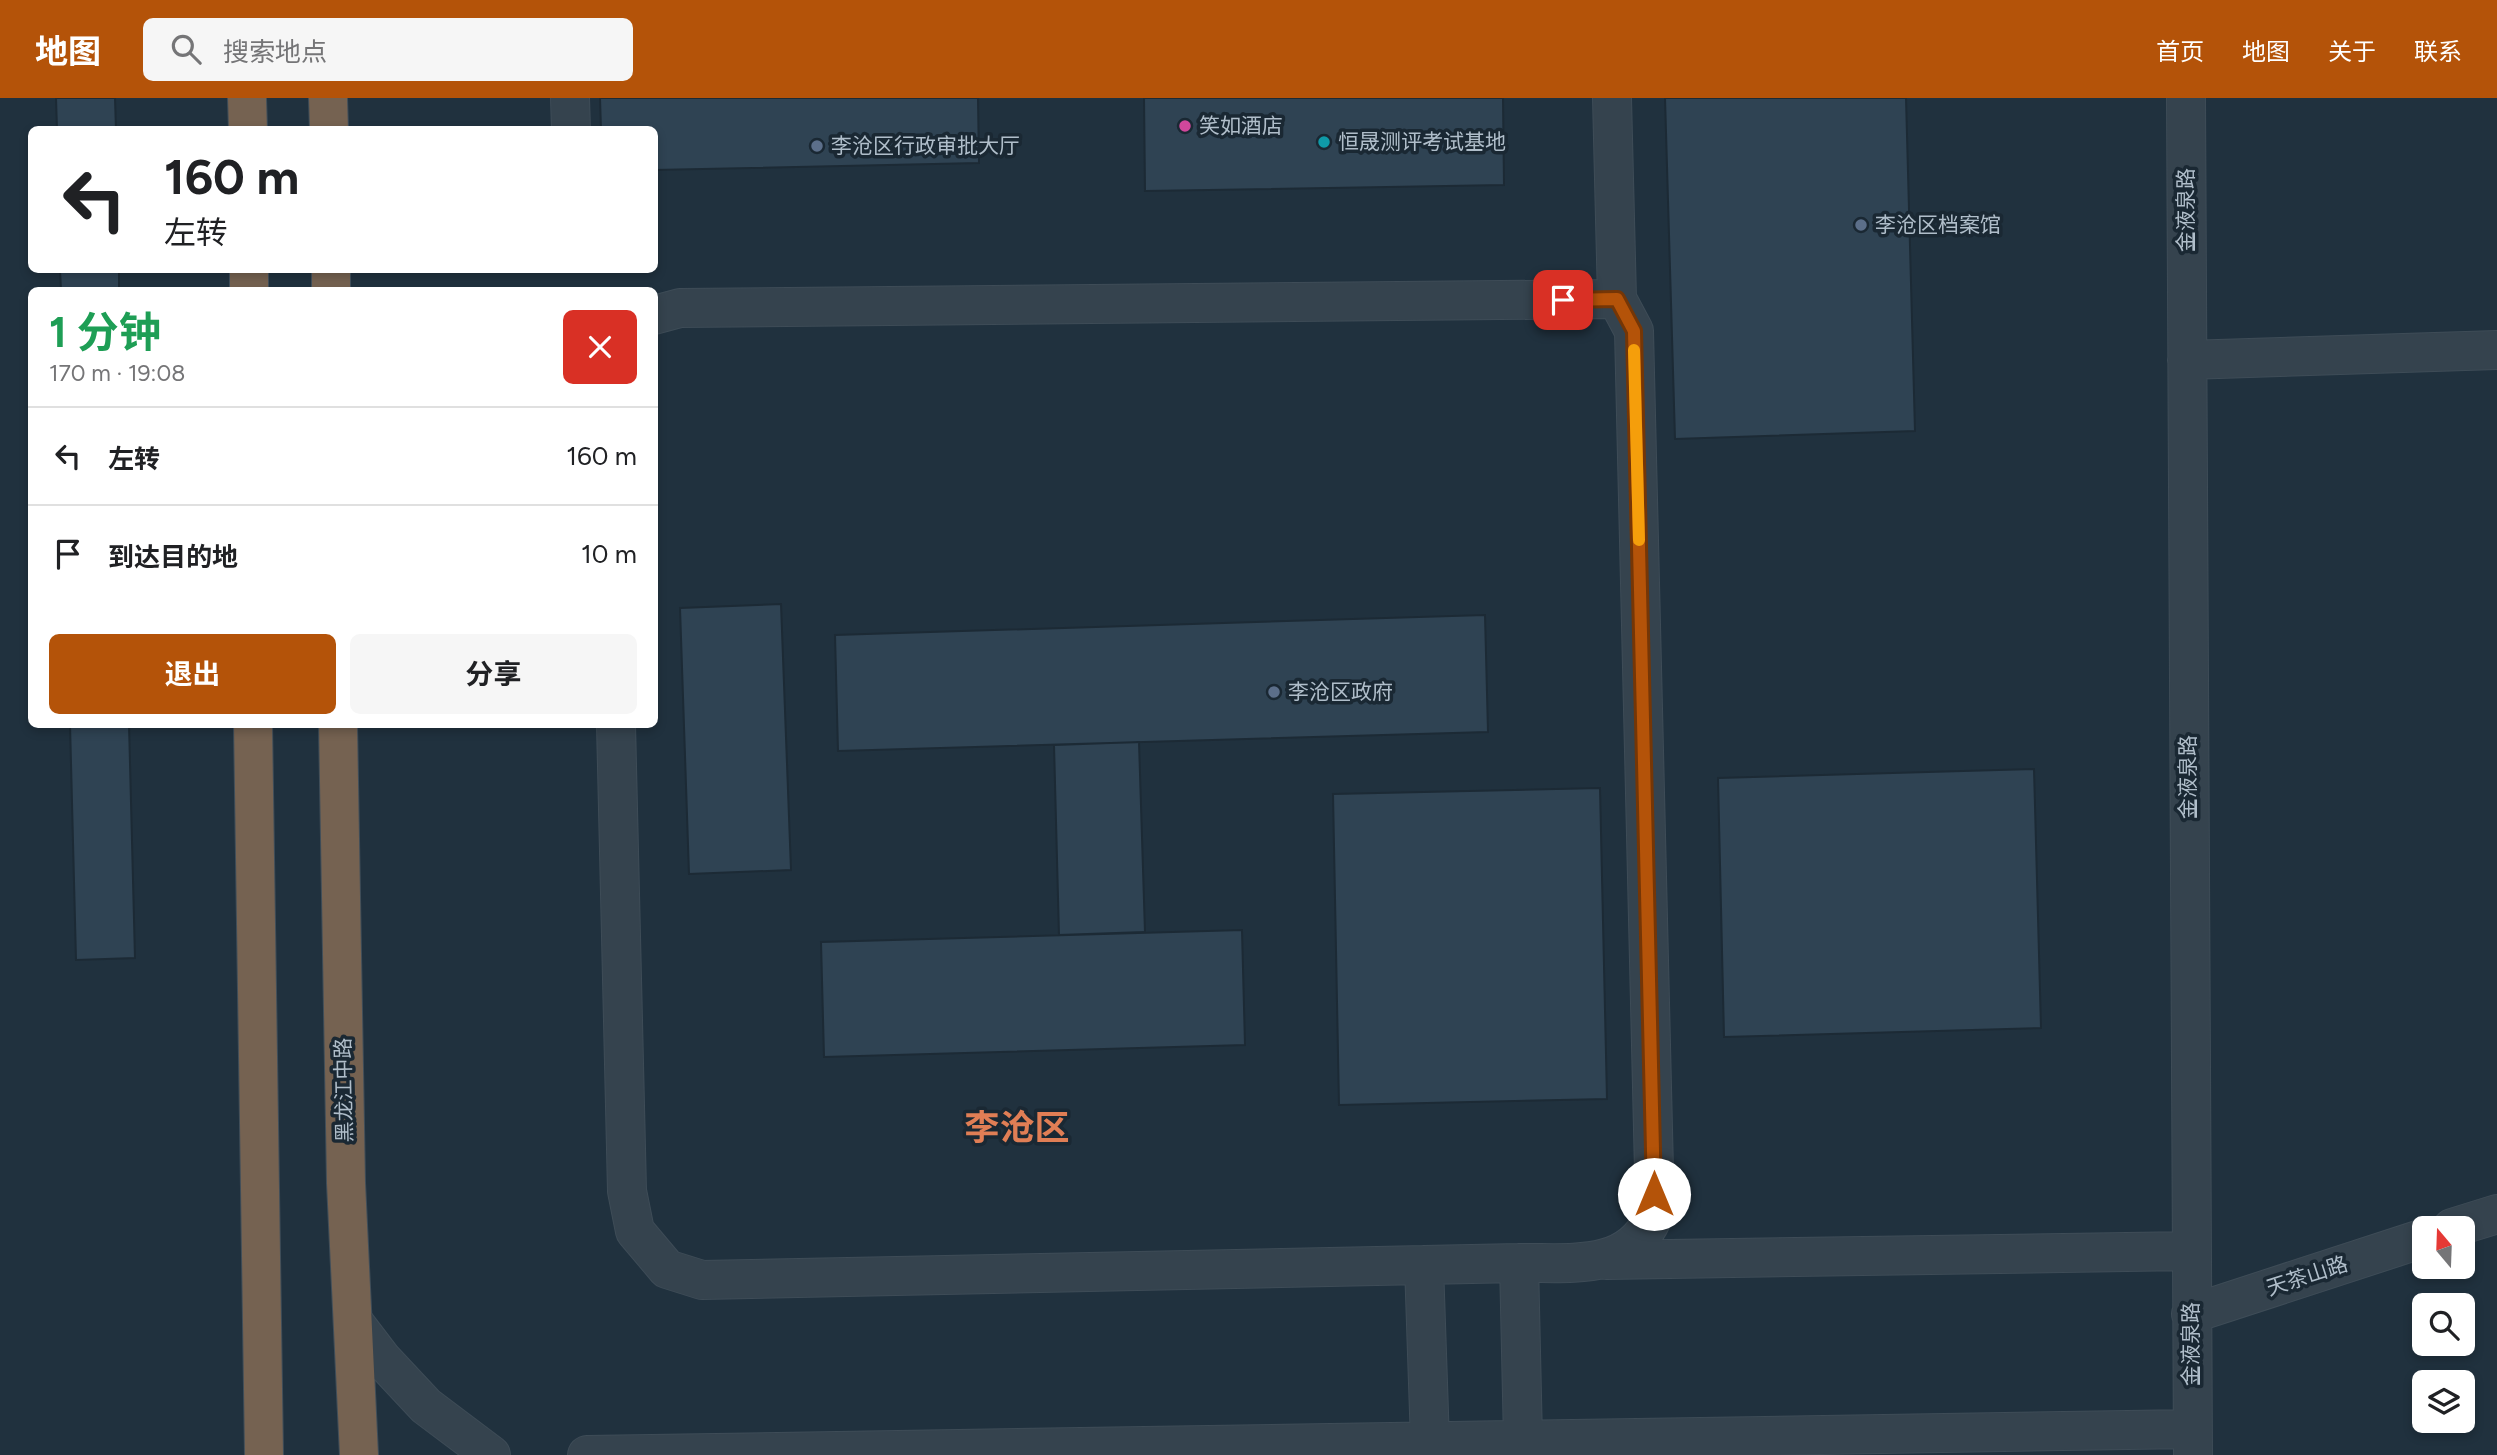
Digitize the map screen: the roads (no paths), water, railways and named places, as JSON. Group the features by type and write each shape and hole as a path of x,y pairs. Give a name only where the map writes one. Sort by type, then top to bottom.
{"highway":[{"path":"247,98 248,126"},
{"path":"328,98 328,126"},
{"path":"253,728 264,1455"},
{"name":"黑龙江中路","path":"338,728 346,1183 359,1455"}],"street":[{"path":"570,98 570,126"},
{"path":"1606,1260 1632,1248 1653,1218 1654,1171 1634,331 1617,299 1612,98"},
{"name":"金液泉路","path":"2186,98 2192,1442"},
{"path":"658,314 680,308 1617,299"},
{"path":"2187,360 2497,350"},
{"path":"616,728 628,1191 635,1231 667,1269 702,1280 1606,1260 2190,1251"},
{"path":"2475,1221 2497,1214"},
{"name":"天茶山路","path":"2191,1314 2412,1242"},
{"path":"1518,1263 1523,1440"},
{"path":"1424,1265 1430,1442"},
{"path":"353,1321 382,1359 426,1406 491,1455"},
{"path":"587,1455 1523,1440 2192,1442"}],"place":[{"name":"笑如酒店","path":"1185,126"},
{"name":"恒晟测评考试基地","path":"1324,142"},
{"name":"李沧区行政审批大厅","path":"817,146"},
{"name":"李沧区档案馆","path":"1861,225"},
{"name":"李沧区政府","path":"1274,692"}],"district":[{"name":"李沧区","path":"1017,1128"}]}
